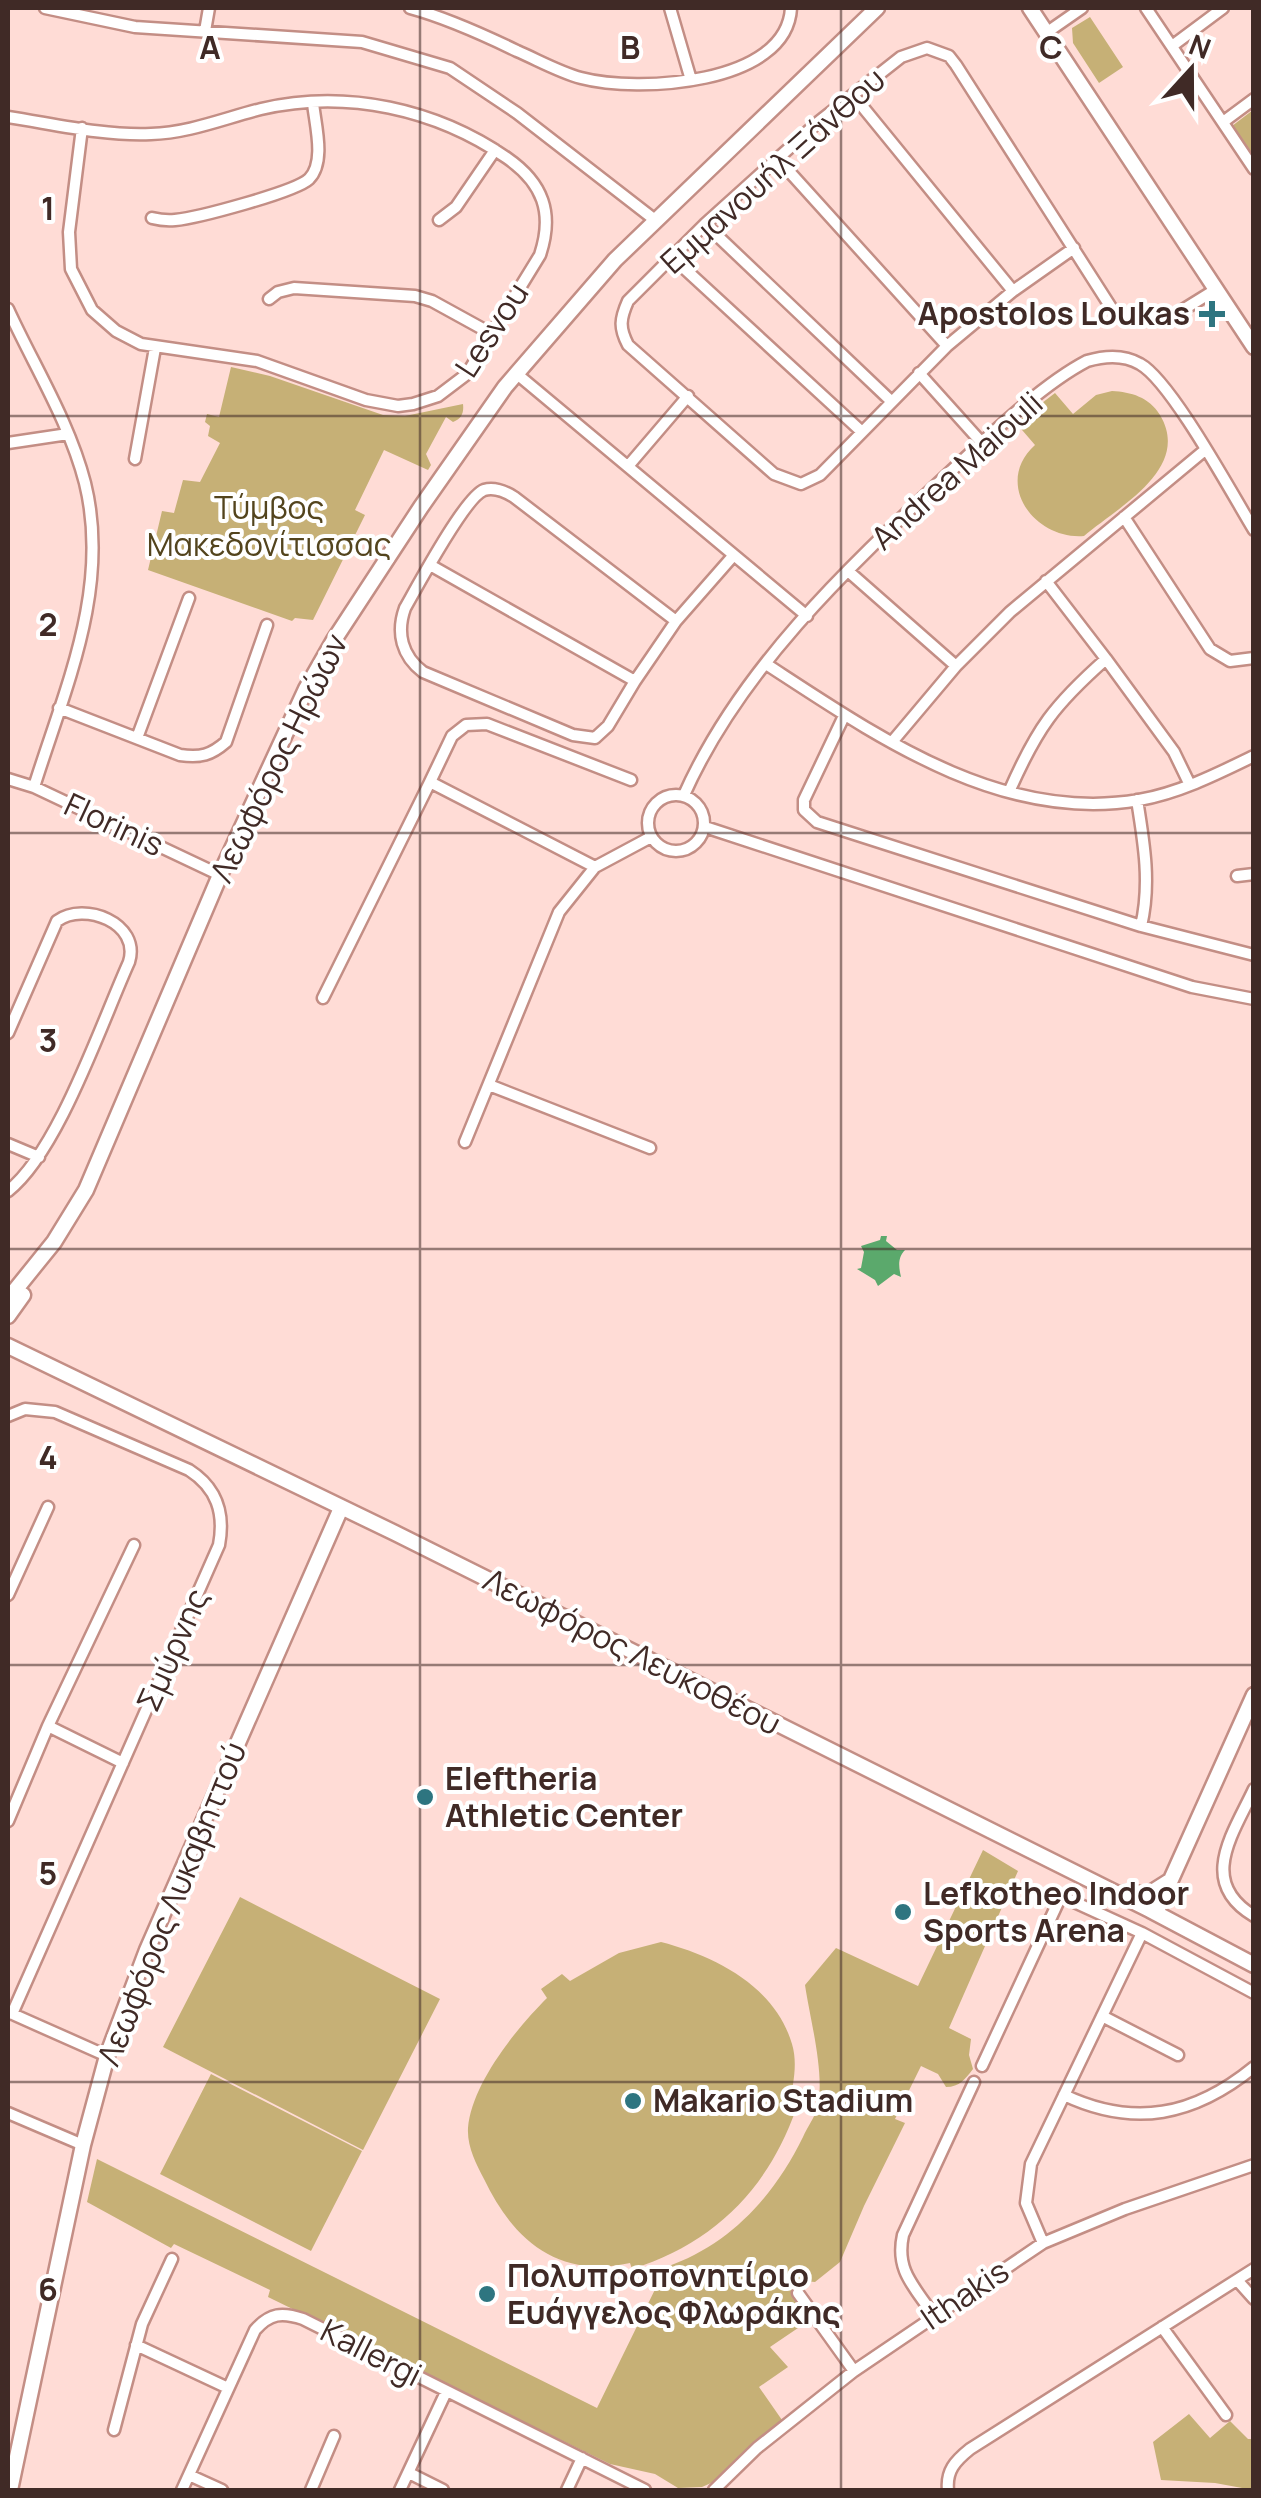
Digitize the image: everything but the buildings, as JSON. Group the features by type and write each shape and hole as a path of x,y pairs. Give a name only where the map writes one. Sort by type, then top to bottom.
{"main road":[{"name":"Λεωφόρος Ηρώων","path":"8,1299 73,1214 102,1155 220,875 306,689 458,452 516,374 614,260 877,8"},
{"path":"1030,8 1254,347"},
{"path":"8,1316 43,1268 46,1252"},
{"name":"Λεωφόρος Λευκοθέου","path":"8,1346 1254,1965"},
{"name":"Λεωφόρος Λυκαβηττού","path":"10,2490 82,2145 106,2056 146,1950 340,1508"},
{"path":"1156,1913 1254,1695"},
{"path":"1113,1892 1149,1894 1173,1878"},
{"path":"1173,1878 1174,1907 1188,1930"}],"street":[{"path":"44,8 135,27 362,42 450,68 516,112 655,220"},
{"path":"206,31 209,8"},
{"path":"410,8 463,26 578,77 625,84 691,80 730,72 770,51 786,34 792,8"},
{"path":"670,8 691,80"},
{"path":"1046,33 1082,8"},
{"path":"1146,8 1254,169"},
{"path":"1172,46 1222,8"},
{"name":"Εμμανουήλ Ξάνθου","path":"862,432 820,475 801,484 774,474 628,345 620,323 628,301 705,224 777,158 910,51 927,48 949,56 1112,309"},
{"path":"853,95 1012,291"},
{"path":"1223,122 1254,99"},
{"path":"152,218 186,219 292,189 310,178 318,147 313,103"},
{"name":"Lesvou","path":"8,117 152,134 207,125 265,108 313,103 372,104 404,110 454,127 495,150 534,180 542,194 547,225 540,256 460,383 438,396 398,406 366,400 258,361 155,348 130,340 102,320 82,296 71,269 69,232 82,128"},
{"path":"439,220 456,207 495,150"},
{"path":"777,158 947,346"},
{"path":"705,224 891,401"},
{"path":"673,258 862,432 947,346 1012,291 1074,248"},
{"path":"269,299 294,288 415,296 432,301 492,334"},
{"path":"1173,316 1216,290"},
{"path":"8,308 68,434 90,508 92,566 85,628 34,786"},
{"path":"8,339 20,337"},
{"path":"135,458 155,348"},
{"name":"Andrea Maiouli","path":"684,796 714,737 766,664 848,571 982,443 1079,365 1108,357 1139,363 1159,379 1254,530"},
{"path":"920,373 982,443"},
{"path":"516,374 807,616"},
{"path":"628,464 688,396"},
{"path":"8,442 68,434"},
{"path":"892,742 956,666 1046,582 1205,450"},
{"path":"676,621 514,497 484,490 472,500 430,564 404,608 400,625 406,655 414,666 560,730 595,738 608,726 676,621 733,556"},
{"path":"1124,516 1210,649 1230,661 1254,658"},
{"path":"430,564 635,681"},
{"path":"848,571 956,666"},
{"path":"1046,582 1174,752 1190,784"},
{"path":"136,738 189,598"},
{"path":"59,708 180,756 199,758 213,753 226,742 267,625"},
{"path":"1009,792 1050,712 1106,659"},
{"path":"766,664 844,716 892,742 938,766 1009,792 1069,802 1137,800 1190,784 1254,756"},
{"path":"844,716 806,793 804,810 810,818 1141,926 1254,955"},
{"path":"322,998 452,736 466,725 501,728 631,780"},
{"name":"Florinis","path":"8,779 34,786 220,875"},
{"path":"430,782 595,867"},
{"path":"670,795 684,796 702,811 705,827 697,843 682,851 664,849 652,837 648,820 655,803 670,795"},
{"path":"1137,800 1147,892 1141,926"},
{"path":"705,827 1192,987 1254,999"},
{"path":"465,1142 559,912 595,867 652,837"},
{"path":"1237,876 1254,874"},
{"path":"8,1033 56,922 74,912 84,912 107,920 124,932 131,946 128,962 56,1126 39,1157 8,1191"},
{"path":"489,1084 650,1148"},
{"path":"8,1144 39,1157"},
{"name":"Σμύρνης","path":"8,1416 25,1409 55,1412 189,1470 215,1495 222,1521 218,1545 10,2013"},
{"path":"8,1595 48,1508"},
{"path":"8,1821 48,1726 134,1546"},
{"path":"48,1726 123,1762"},
{"path":"1254,1789 1248,1814 1226,1849 1224,1882 1236,1904 1254,1916"},
{"path":"982,2066 1061,1896 1142,1933 1254,1994"},
{"path":"1043,2243 1026,2203 1031,2164 1142,1933"},
{"path":"10,2013 106,2056"},
{"path":"1102,2016 1178,2055"},
{"path":"1064,2095 1110,2112 1157,2113 1185,2107 1212,2095 1254,2068"},
{"path":"934,2316 901,2266 899,2253 974,2082"},
{"path":"8,2113 82,2145"},
{"name":"Ithakis","path":"714,2490 757,2448 854,2371 1043,2243 1254,2165"},
{"path":"114,2430 136,2344 172,2259"},
{"path":"948,2490 953,2464 970,2449 1254,2269"},
{"path":"1237,2280 1254,2299"},
{"path":"798,2293 854,2371"},
{"name":"Kallergi","path":"182,2490 255,2330 271,2316 280,2314 303,2319 645,2490"},
{"path":"1162,2326 1226,2415"},
{"path":"136,2344 228,2388"},
{"path":"400,2490 446,2392"},
{"path":"310,2490 334,2436"},
{"path":"568,2490 582,2458"},
{"path":"409,2473 443,2490"},
{"path":"189,2475 222,2490"}],"green space":[{"path":"1090,17 1123,67 1099,83 1073,43 1072,28"},
{"path":"1253,110 1253,158 1232,126"},
{"name":"Τύμβος Μακεδονίτισσας","path":"231,367 270,376 383,415 405,416 463,404 458,419 453,422 446,417 426,454 431,465 428,470 384,450 355,510 365,515 313,620 292,621 148,570 162,511 174,513 183,480 200,482 220,443 208,436 210,426 205,422 207,414 219,417"},
{"path":"1112,391 1139,397 1160,415 1167,435 1166,453 1159,469 1147,485 1084,536 1049,529 1035,519 1019,492 1023,460 1035,445 1016,423 1055,393 1073,414 1096,395"},
{"path":"983,1850 1018,1871 949,2028 971,2039 969,2055 973,2069 959,2084 946,2087 938,2074 921,2066 895,2119 905,2123 840,2262 815,2282 804,2281 794,2291 799,2305 791,2316 798,2328 770,2347 788,2367 759,2387 782,2420 720,2479 702,2487 678,2488 655,2474 610,2464 268,2297 270,2290 174,2244 171,2248 87,2202 97,2159 597,2408 666,2267 710,2246 748,2216 778,2179 814,2116 820,2081 805,1985 836,1948 918,1986"},
{"path":"240,1897 440,1999 363,2150 163,2047"},
{"name":"Makario Stadium","path":"661,1942 722,1965 772,2006 784,2024 794,2052 789,2106 796,2109 770,2164 753,2188 734,2210 688,2245 632,2269 630,2263 604,2266 560,2260 524,2237 496,2201 471,2148 471,2111 497,2058 547,1998 541,1989 562,1974 570,1981 619,1953"},
{"path":"211,2074 362,2151 311,2251 160,2174"},
{"path":"1189,2414 1210,2438 1230,2421 1248,2439 1253,2439 1253,2490 1161,2480 1153,2442"}],"shaded area":[{"path":"887,1236 886,1241 897,1250 905,1250 900,1260 901,1277 894,1274 878,1286 857,1269 861,1268 864,1252 861,1246 880,1240"}],"place":[{"name":"Apostolos Loukas","path":"1212,314"},
{"name":"Eleftheria Athletic Center","path":"425,1797"},
{"name":"Lefkotheo Indoor Sports Arena","path":"903,1912"},
{"name":"Makario Stadium","path":"633,2101"},
{"name":"Πολυπροπονητίριο Ευάγγελος Φλωράκης","path":"487,2294"}]}
